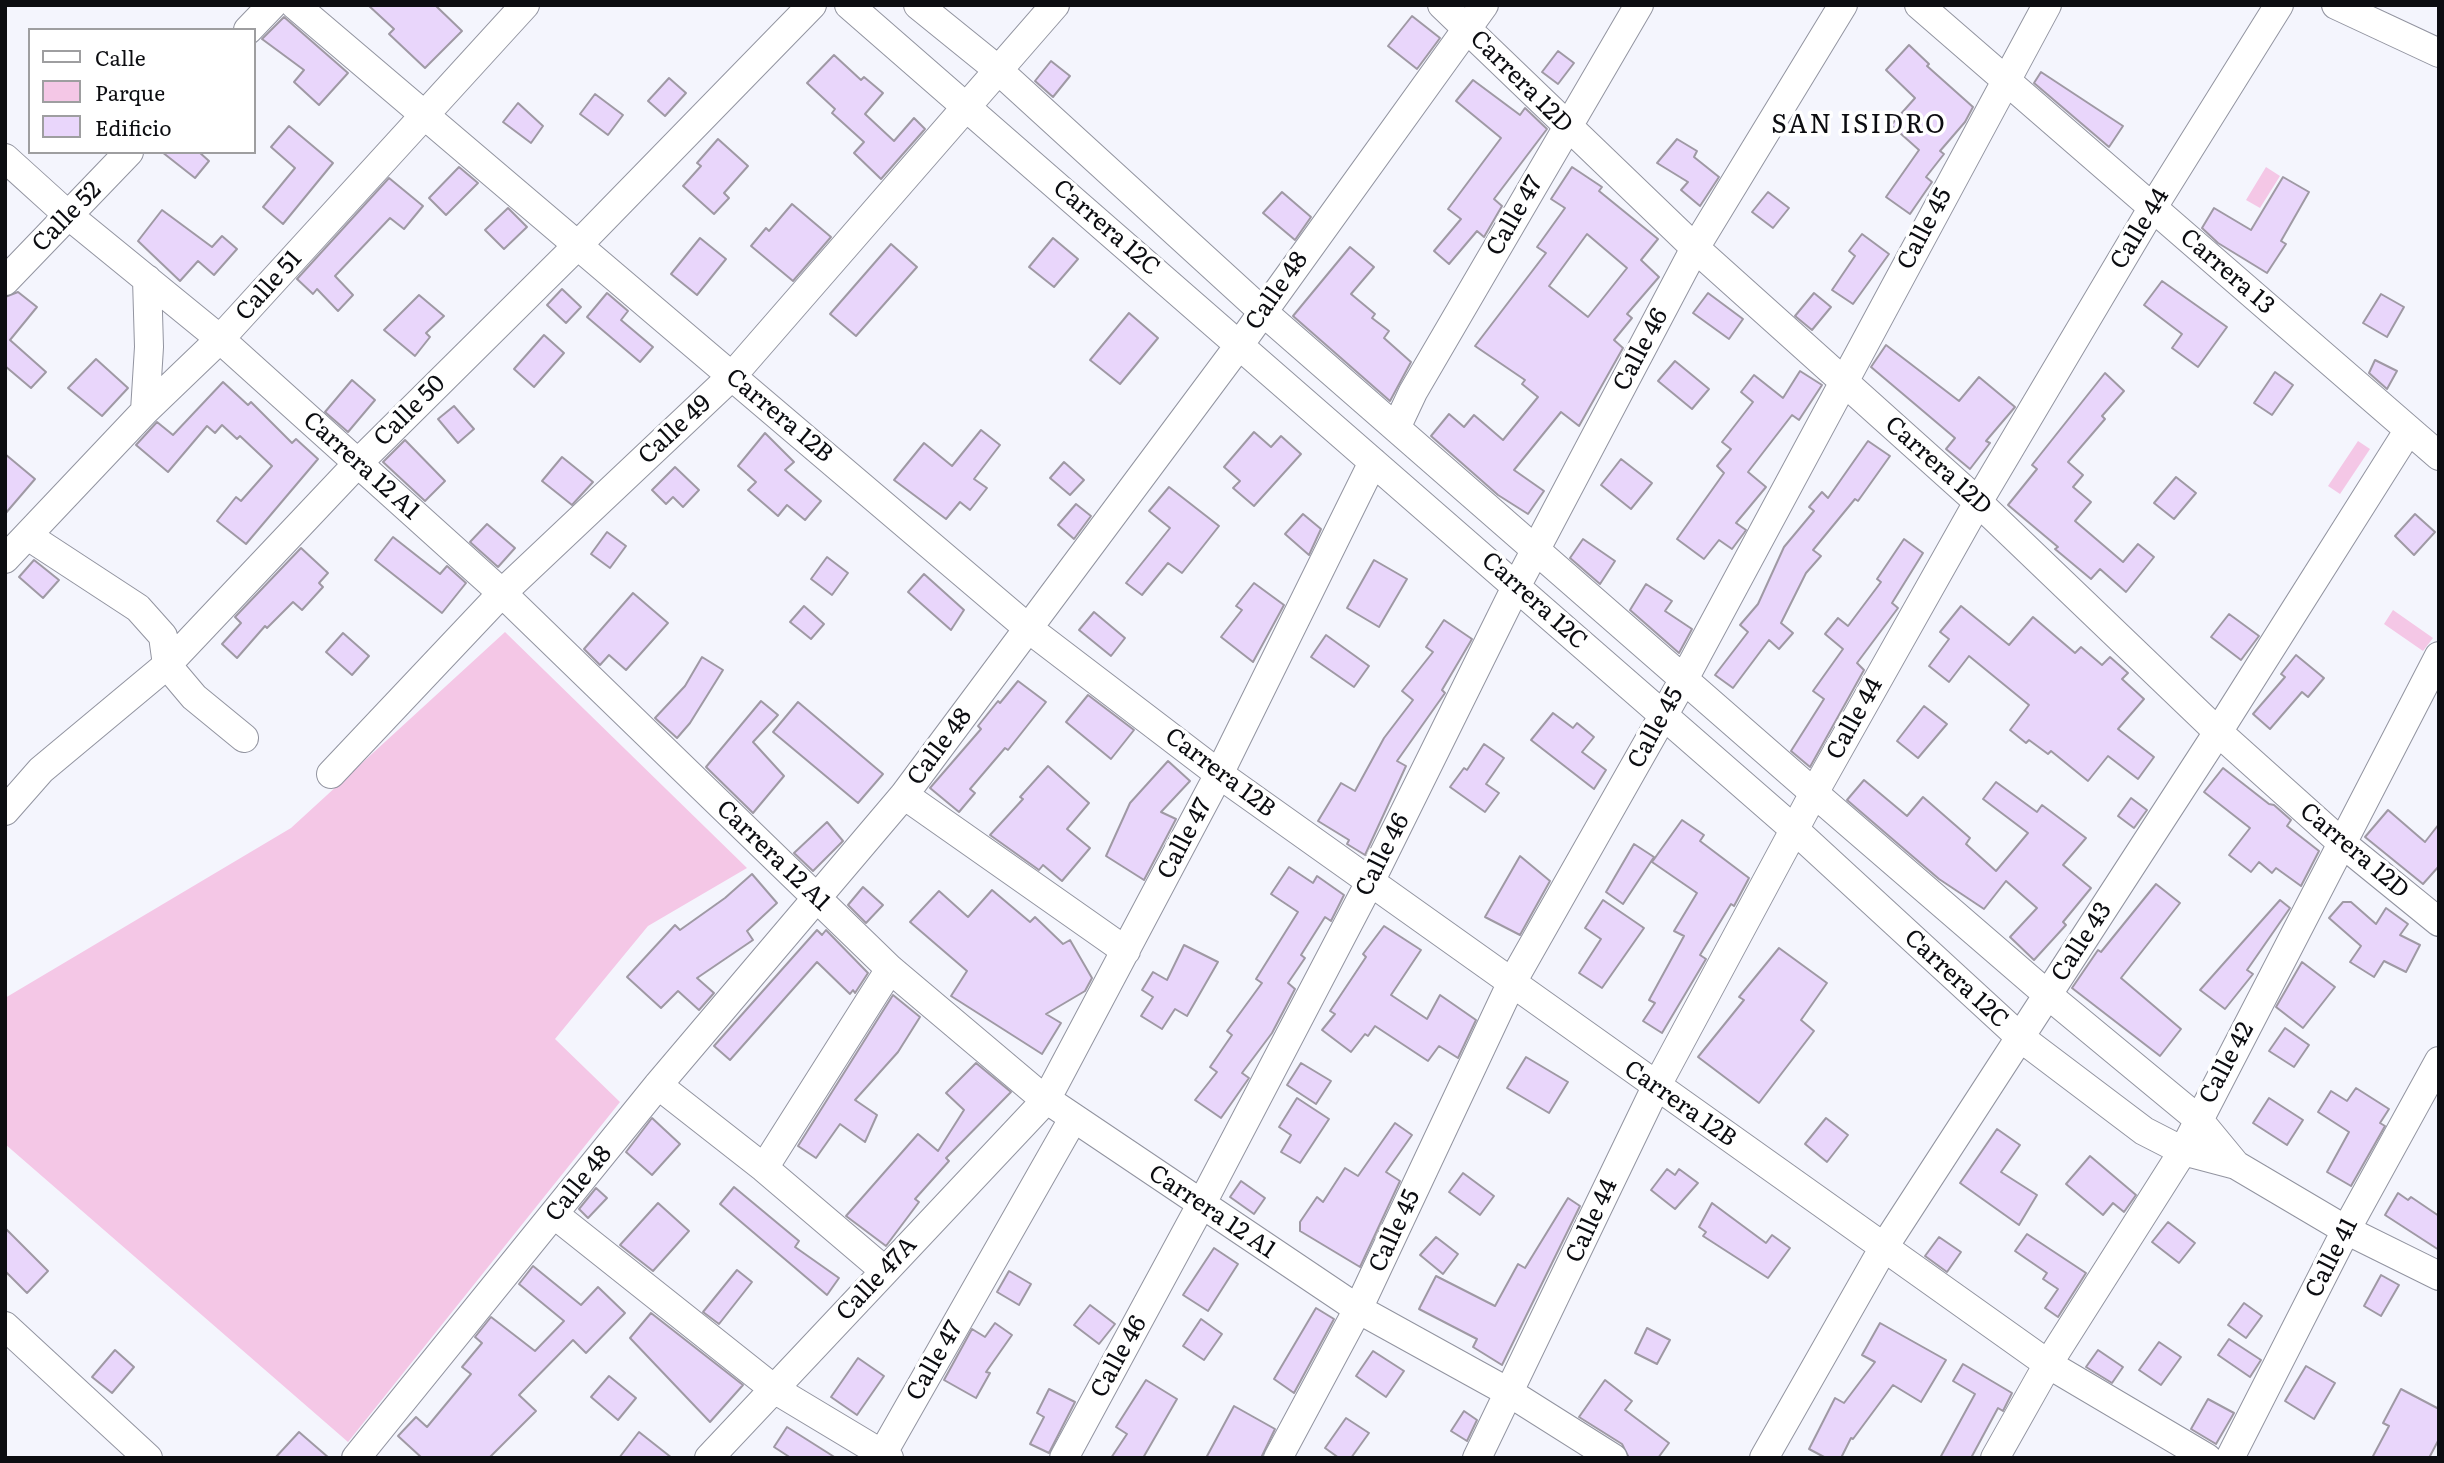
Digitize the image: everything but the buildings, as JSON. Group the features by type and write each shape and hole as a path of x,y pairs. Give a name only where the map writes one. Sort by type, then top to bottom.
{"street":[{"path":"250,28 272,5"},
{"name":"Carrera 12B","path":"295,5 1029,629 1219,775 2048,1364 2207,1458"},
{"name":"Calle 51","path":"5,559 145,411 220,339 525,5"},
{"name":"Calle 50","path":"5,811 41,770 167,665 358,463 578,246 812,5"},
{"name":"Carrera 12C","path":"849,5 1517,585 1796,831 2021,1038 2144,1131 2183,1151 2236,1165 2346,1230 2439,1276"},
{"name":"Carrera 12C","path":"918,5 996,69 1262,311 1395,428 1538,548 1814,793 2048,995 2198,1119 2236,1165"},
{"name":"Calle 49","path":"331,774 502,593 732,376 967,107 996,69 1055,5"},
{"name":"Carrera 12D","path":"1442,5 1695,248 1978,502 2218,732 2343,844 2439,922"},
{"name":"Calle 48","path":"356,1458 658,1085 904,795 1240,344 1484,5"},
{"name":"Calle 47","path":"1395,428 1639,5"},
{"name":"Calle 46","path":"1064,1458 1202,1205 1370,882 1517,585 1695,248 1843,5"},
{"name":"Carrera 13","path":"1919,5 2439,456"},
{"name":"Calle 45","path":"1278,1458 1358,1309 1511,984 1684,679 2047,5"},
{"name":"Calle 44","path":"1477,1458 1656,1087 1796,831 1814,793 1978,502 2152,207 2279,5"},
{"path":"2336,5 2439,53"},
{"name":"Calle 52","path":"5,281 127,154"},
{"name":"Carrera 12 A1","path":"5,158 68,215 220,339 502,593 890,968 1046,1100 1358,1309 1510,1393 1613,1458"},
{"path":"145,411 149,347 146,279"},
{"name":"Calle 43","path":"1764,1458 1884,1247 2218,732 2408,431"},
{"name":"Calle 47","path":"1046,1100 1219,775 1373,462"},
{"path":"28,536 138,608 163,636 167,665 194,697 244,738"},
{"name":"Calle 42","path":"1995,1458 2048,1364 2183,1151 2439,656"},
{"path":"904,795 1126,951"},
{"path":"764,1168 890,968"},
{"name":"Calle 41","path":"2230,1458 2346,1230 2439,1060"},
{"path":"658,1085 764,1168 885,1271"},
{"name":"Calle 47A","path":"709,1458 1046,1100"},
{"name":"Calle 47","path":"884,1456 1073,1119"},
{"path":"555,1215 774,1389 884,1456"},
{"path":"9,1336 148,1458"}],"green space":[{"path":"2266,167 2280,176 2260,208 2246,200"},
{"path":"2358,441 2370,449 2340,494 2328,486"},
{"path":"2393,610 2433,638 2423,651 2384,624"},
{"path":"505,632 747,868 648,926 555,1039 620,1102 348,1442 5,1144 5,998 291,828"}],"district":[{"name":"SAN ISIDRO","path":"1859,125"}]}
